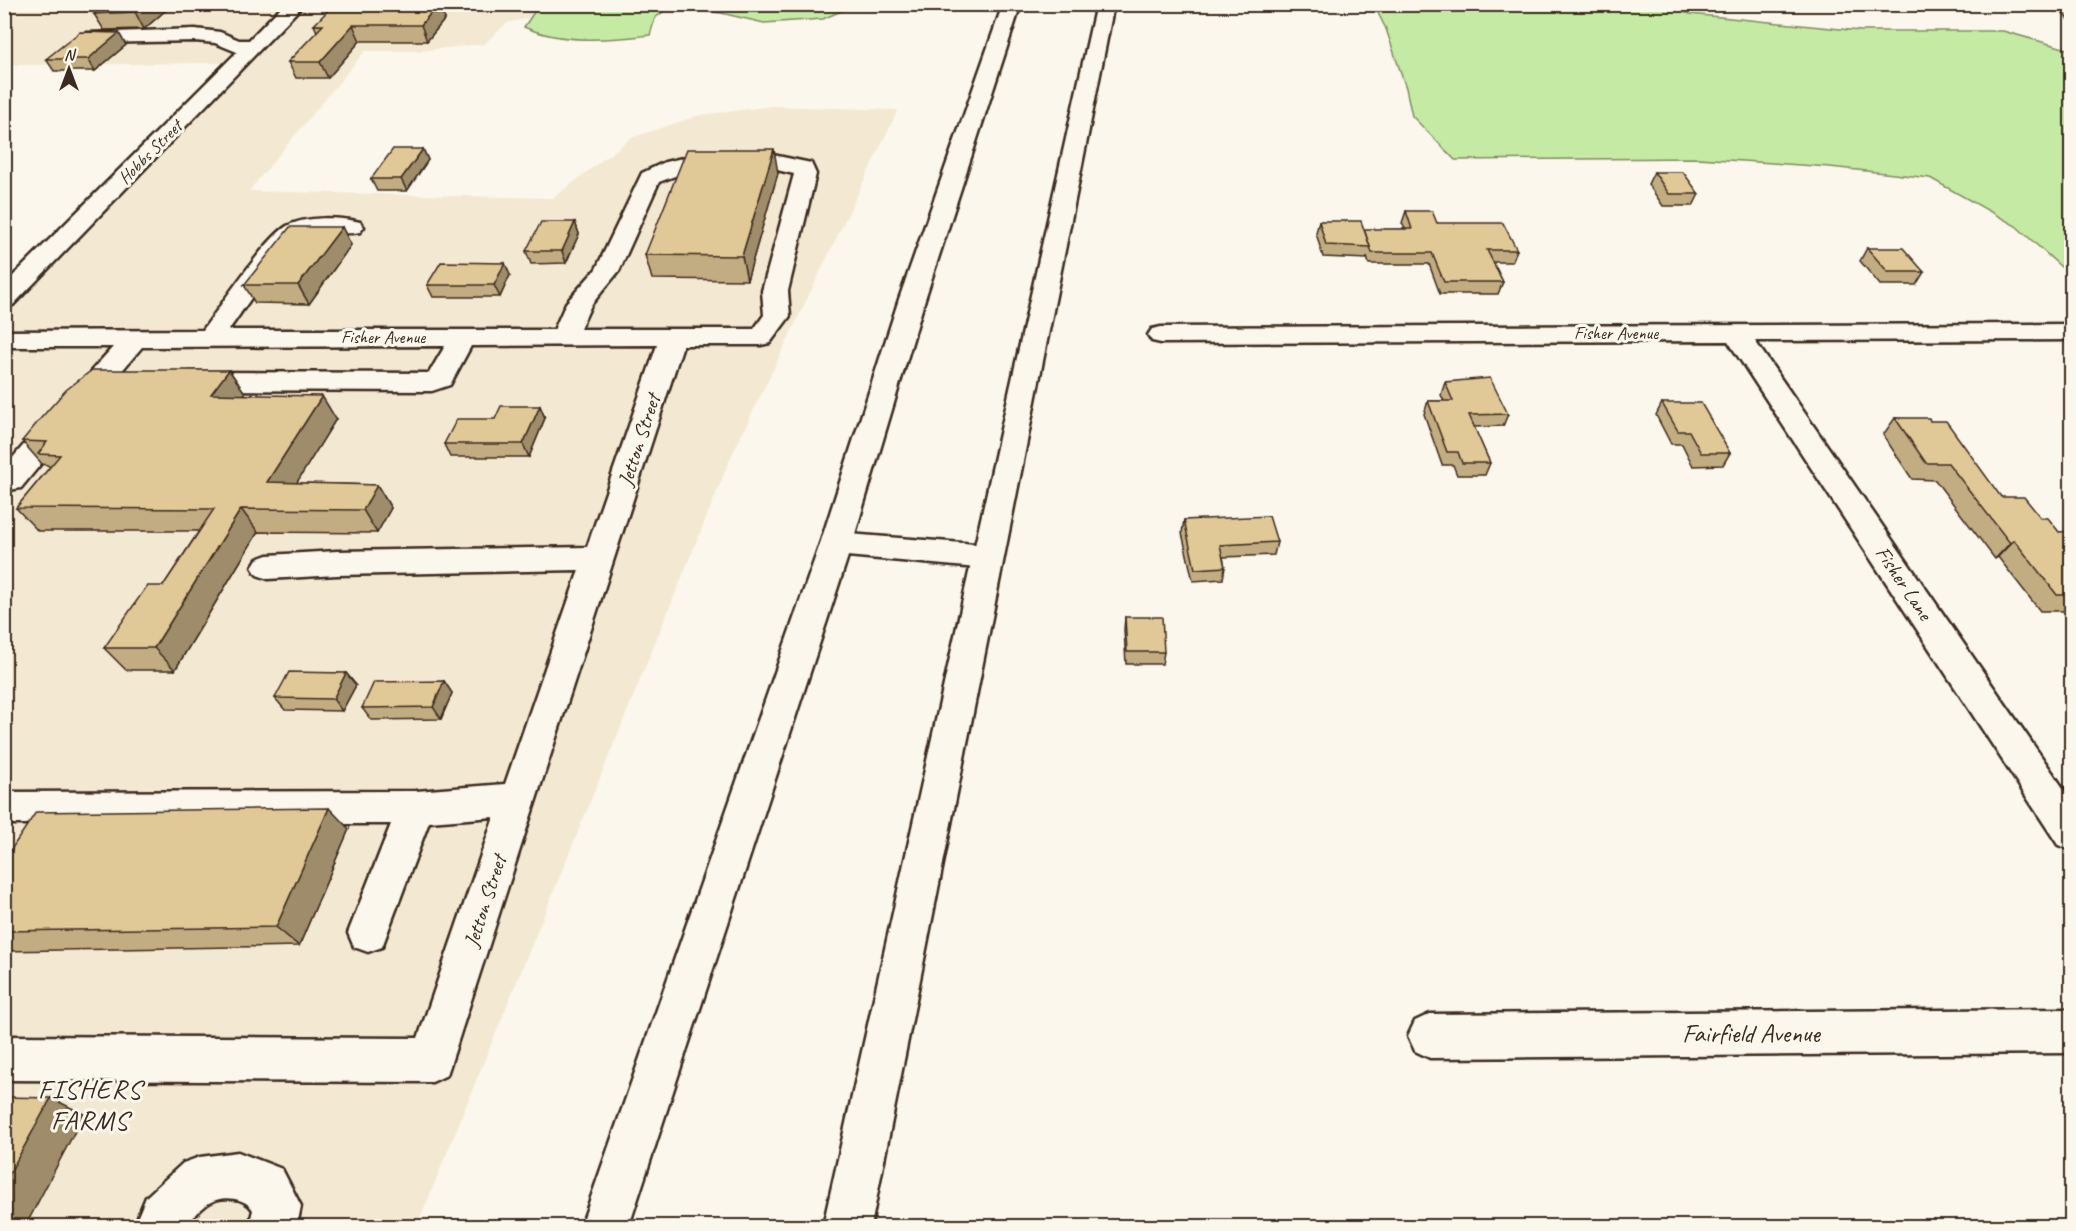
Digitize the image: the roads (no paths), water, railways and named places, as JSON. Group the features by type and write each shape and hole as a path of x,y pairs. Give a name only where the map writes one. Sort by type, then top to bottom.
{"main road":[{"name":"Hobbs Street","path":"4,300 295,4"},
{"path":"605,1227 836,544 912,298 1012,4"},
{"path":"847,1227 1105,4"},
{"path":"94,37 195,35 220,38 236,46 254,46"},
{"name":"Fisher Avenue","path":"4,339 761,337 777,315 775,291 804,174 803,168 773,162 691,163 673,167 650,178 607,271 579,303 564,337"},
{"path":"212,338 263,268 294,232 313,227 352,227"},
{"name":"Fisher Avenue","path":"1161,335 2072,332"},
{"name":"Fisher Lane","path":"1736,333 2072,833"},
{"name":"Jetton Street","path":"4,1058 432,1060 673,336"},
{"path":"83,398 164,381 432,382 440,379 464,337"},
{"path":"12,475 134,339"},
{"path":"836,544 988,557"},
{"path":"268,567 337,563 599,558"},
{"path":"4,808 416,807 519,799"},
{"path":"368,933 416,807"},
{"name":"Fairfield Avenue","path":"1430,1036 2072,1031"},
{"path":"588,1227 626,1166"},
{"path":"158,1227 163,1214 200,1180 238,1174 265,1186 277,1206 273,1227"}],"district":[{"name":"FISHERS FARMS","path":"90,1104"}]}
